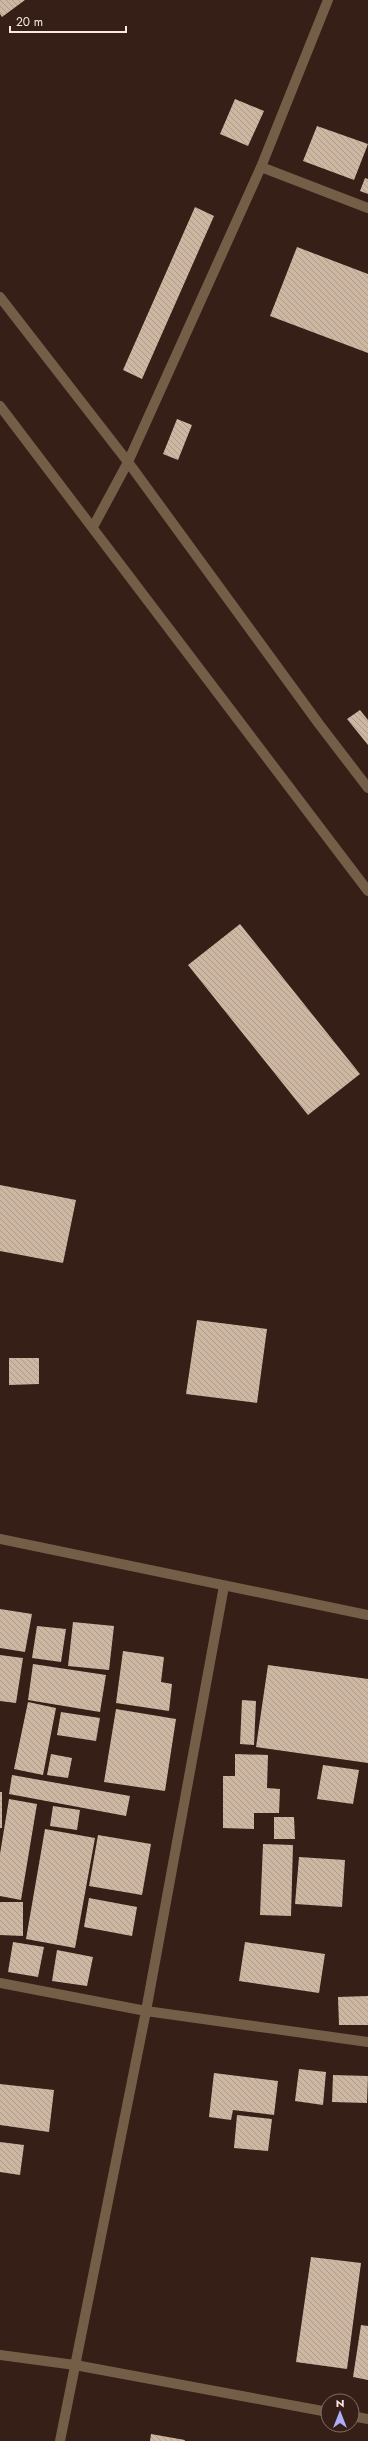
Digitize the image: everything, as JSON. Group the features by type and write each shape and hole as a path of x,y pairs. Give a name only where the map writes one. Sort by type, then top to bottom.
{"street":[{"path":"93,527 128,462 261,167 328,0"},
{"path":"261,167 368,208"},
{"path":"0,297 128,462 319,724 368,788"},
{"path":"0,406 368,891"},
{"path":"0,1539 368,1615"},
{"path":"60,2441 146,2011 224,1586"},
{"path":"0,1983 146,2011 368,2042"},
{"path":"0,2355 75,2365 320,2411"}],"building":[{"path":"0,0 25,0 2,17 0,14"},
{"path":"235,99 264,111 248,146 220,134"},
{"path":"317,126 368,144 354,180 303,161"},
{"path":"365,178 368,179 368,194 360,191"},
{"path":"195,207 214,216 142,379 123,370"},
{"path":"297,247 368,274 368,353 270,316"},
{"path":"177,419 192,425 178,460 163,454"},
{"path":"360,710 368,720 368,745 347,719"},
{"path":"240,924 360,1074 308,1115 188,965"},
{"path":"0,1185 76,1200 63,1263 0,1251"},
{"path":"197,1320 267,1329 257,1403 186,1394"},
{"path":"9,1358 39,1358 39,1384 9,1385"},
{"path":"0,1609 32,1614 25,1652 0,1648"},
{"path":"73,1622 114,1626 109,1670 68,1666"},
{"path":"37,1626 66,1629 61,1662 32,1658"},
{"path":"123,1651 164,1657 161,1682 172,1684 169,1711 116,1703"},
{"path":"0,1655 23,1658 16,1703 0,1701"},
{"path":"33,1664 106,1675 100,1712 28,1700"},
{"path":"268,1665 368,1679 368,1763 256,1747"},
{"path":"242,1700 256,1701 254,1745 240,1744"},
{"path":"28,1702 56,1708 43,1775 14,1769"},
{"path":"116,1709 176,1719 165,1791 104,1782"},
{"path":"61,1712 100,1718 96,1741 57,1735"},
{"path":"51,1754 72,1758 68,1778 47,1775"},
{"path":"235,1754 268,1755 267,1788 280,1789 279,1813 254,1813 254,1829 223,1828 223,1776 235,1776"},
{"path":"323,1765 359,1770 353,1804 317,1799"},
{"path":"12,1775 130,1796 126,1816 9,1794"},
{"path":"0,1792 2,1792 2,1828 0,1828"},
{"path":"9,1799 37,1804 21,1900 0,1896 0,1854"},
{"path":"53,1806 80,1810 77,1830 50,1826"},
{"path":"274,1817 294,1817 295,1839 274,1839"},
{"path":"45,1829 95,1838 75,1948 26,1939"},
{"path":"98,1835 151,1844 142,1895 89,1886"},
{"path":"263,1844 293,1845 291,1916 260,1915"},
{"path":"299,1857 345,1860 342,1907 295,1904"},
{"path":"89,1898 137,1907 132,1936 84,1927"},
{"path":"0,1902 23,1902 23,1936 0,1935"},
{"path":"13,1942 44,1947 38,1977 8,1972"},
{"path":"245,1942 325,1954 319,1993 239,1981"},
{"path":"57,1950 93,1957 87,1986 52,1981"},
{"path":"368,1996 368,2025 339,2025 338,1997"},
{"path":"299,2069 326,2072 323,2105 295,2101"},
{"path":"214,2073 278,2081 274,2115 233,2110 231,2120 209,2117"},
{"path":"333,2075 368,2076 367,2103 332,2102"},
{"path":"0,2084 54,2090 49,2132 0,2125"},
{"path":"237,2115 272,2119 268,2151 234,2148"},
{"path":"0,2142 24,2145 20,2175 0,2172"},
{"path":"311,2257 361,2263 347,2369 296,2362"},
{"path":"361,2325 368,2326 368,2380 353,2377"},
{"path":"151,2434 185,2440 185,2441 150,2441"}]}
